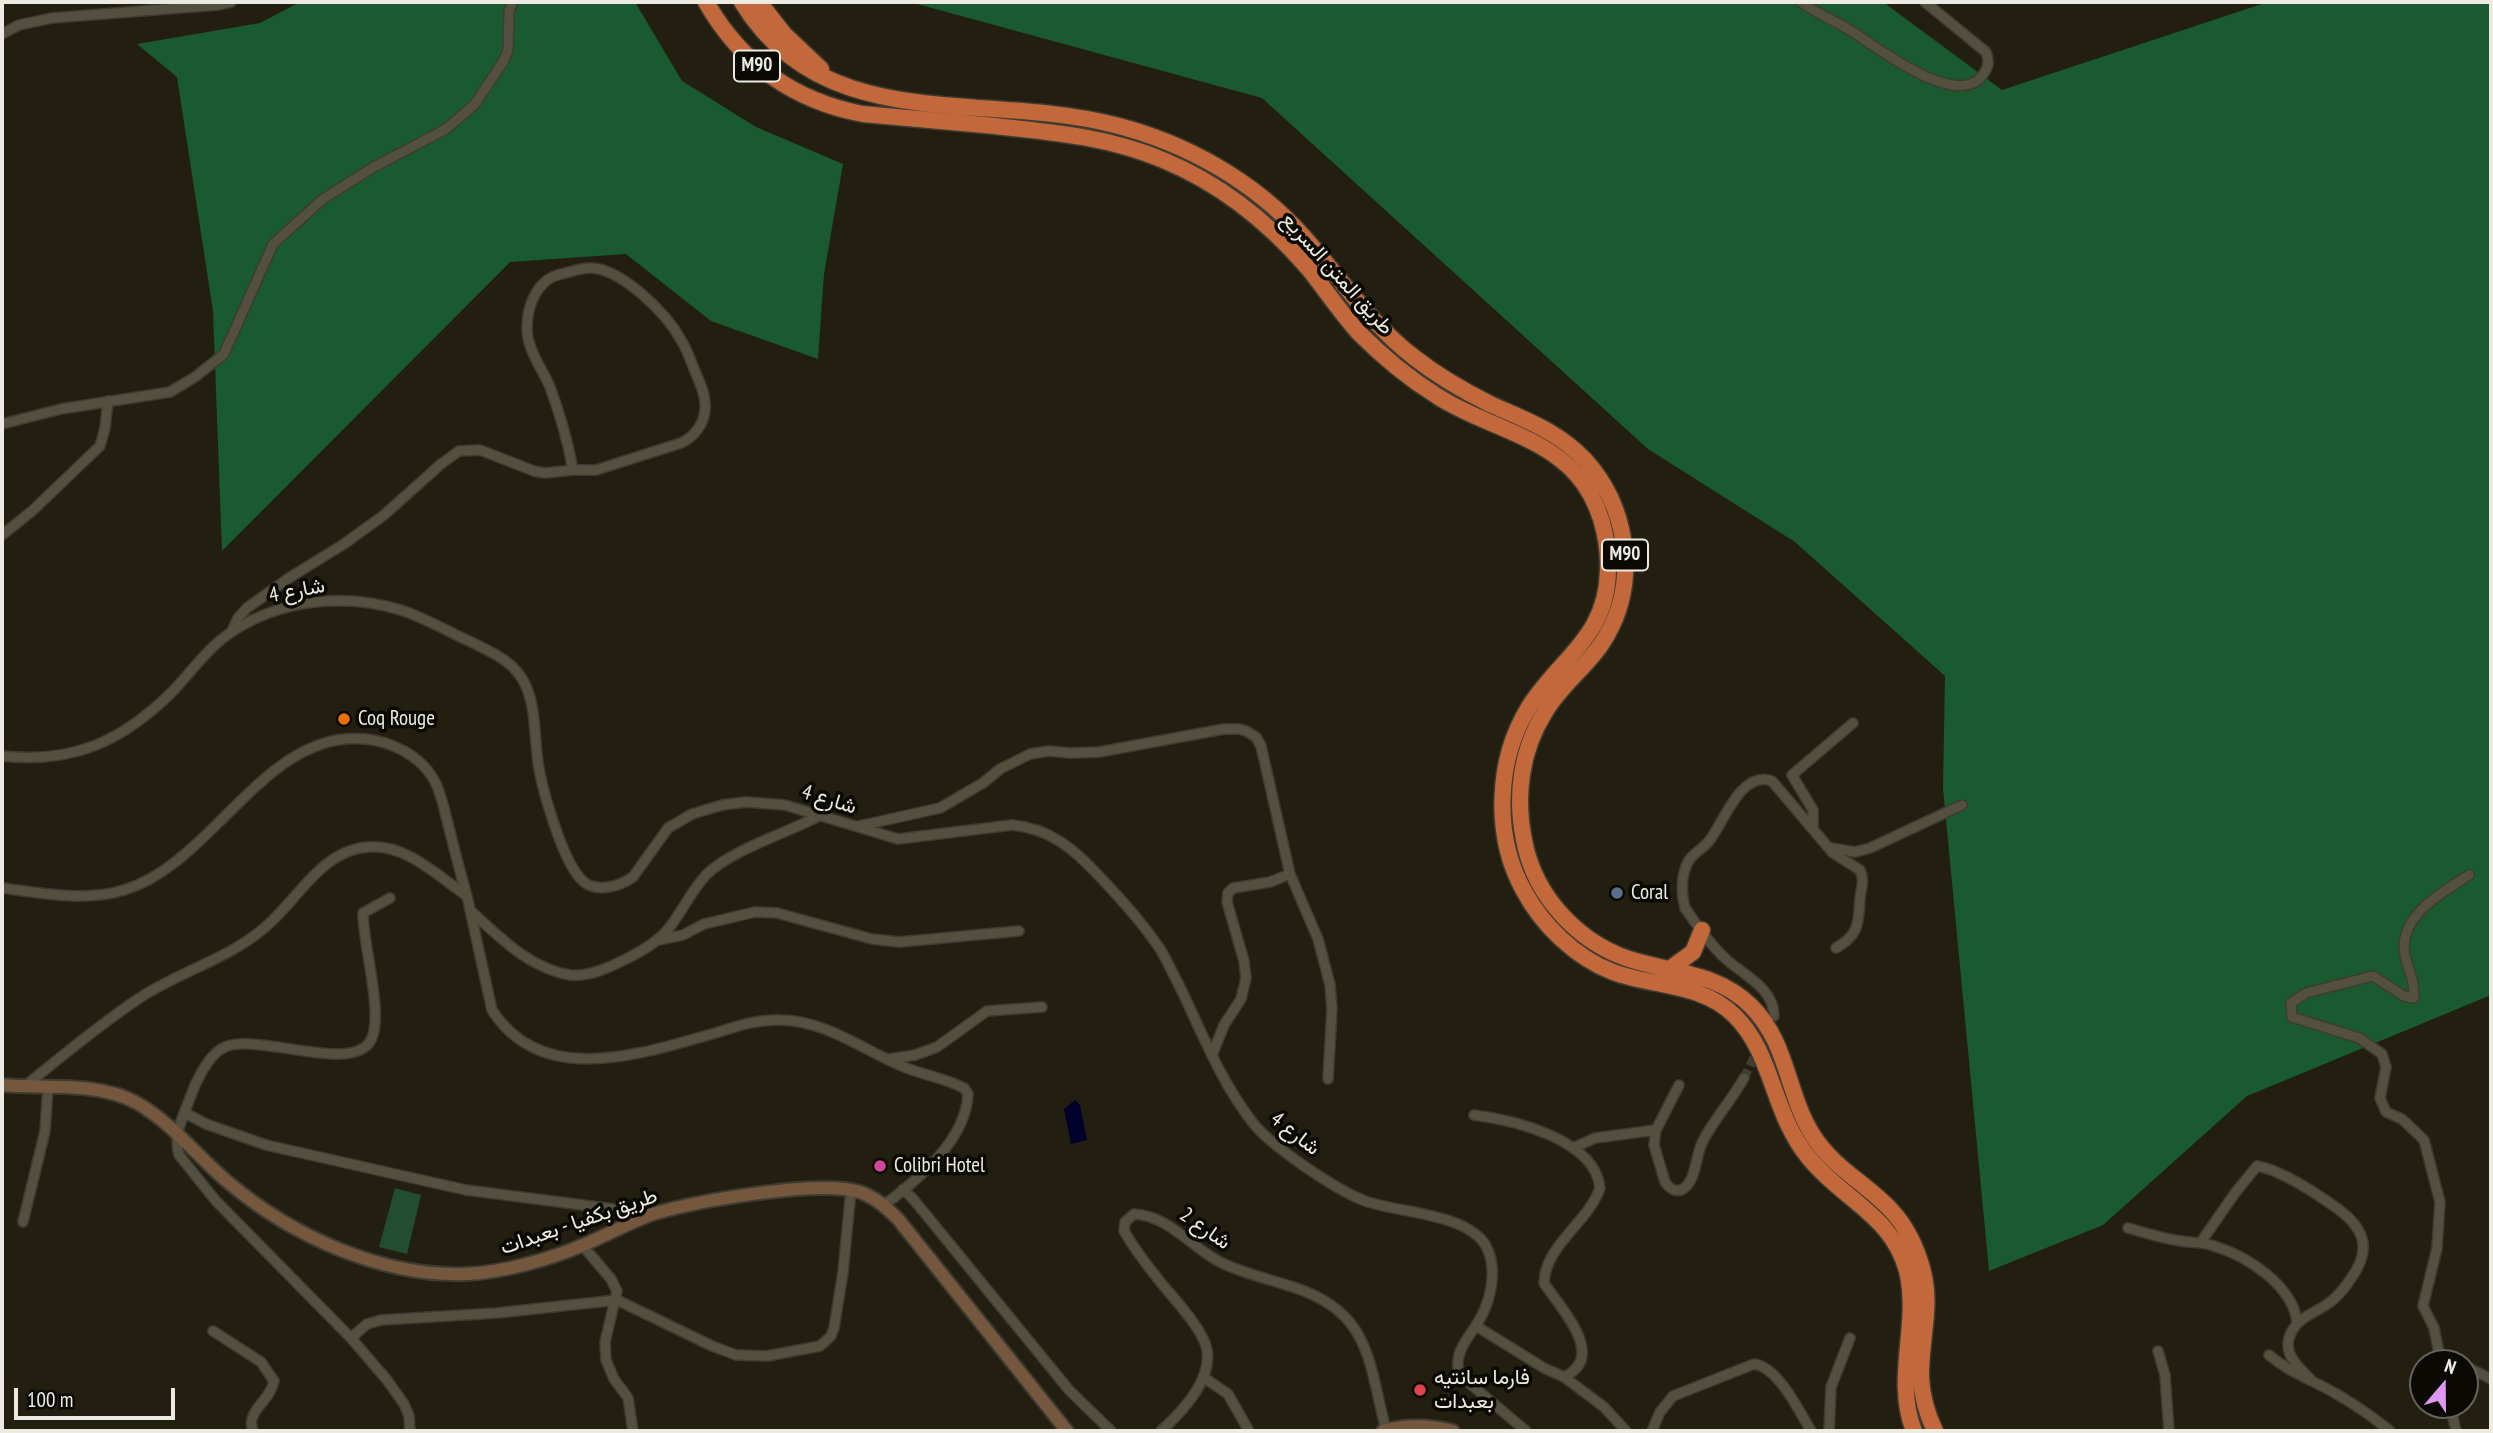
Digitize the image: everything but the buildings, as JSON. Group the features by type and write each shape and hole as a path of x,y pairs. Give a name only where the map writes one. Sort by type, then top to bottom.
{"highway":[{"name":"طريق المتن السريع","path":"706,2 731,40 752,62 789,89 828,105 863,114 1099,139 1139,150 1197,176 1238,202 1280,239 1307,267 1355,329 1404,372 1439,398 1543,447 1577,475 1591,495 1605,533 1607,587 1591,632 1530,706 1511,749 1503,781 1503,808 1504,830 1513,864 1522,889 1536,909 1553,931 1575,949 1615,973 1690,990 1720,1003 1734,1014 1758,1045 1780,1110 1807,1156 1829,1180 1878,1219 1892,1237 1904,1261 1912,1295 1905,1393 1914,1431"},
{"name":"طريق المتن السريع","path":"742,2 774,43 810,71 835,83 862,92 915,102 1096,121 1142,133 1201,157 1238,180 1288,220 1364,310 1412,356 1473,395 1551,431 1582,456 1600,478 1618,519 1625,553 1624,583 1619,608 1607,635 1586,665 1555,697 1536,729 1521,780 1519,808 1531,867 1554,906 1570,924 1592,940 1618,955 1718,983 1751,1006 1774,1035 1802,1112 1817,1142 1839,1167 1889,1207 1915,1245 1928,1290 1928,1317 1921,1375 1923,1396 1935,1431"},
{"path":"759,2 783,34 835,83"},
{"path":"1671,968 1693,952 1702,930"}],"main road":[{"name":"طريق بكفيا - بعبدات","path":"2,1085 102,1092 136,1103 177,1133 228,1182 280,1220 322,1242 376,1261 437,1274 502,1270 583,1245 654,1214 787,1190 851,1190 867,1195 884,1205 898,1219 1068,1431"},
{"path":"1384,1431 1425,1425 1453,1431"}],"street":[{"path":"2,34 19,25 52,18 232,2"},
{"path":"2,424 61,409 170,392 195,377 224,354 273,244 323,199 372,169 446,130 475,104 508,50 509,11 513,2"},
{"path":"1801,2 1910,70 1966,87 1972,85 1987,69 1989,64 1986,52 1925,2"},
{"path":"232,631 247,608 384,515 440,464 459,451 480,450 545,473 596,470 681,443 698,429 706,408 697,376 683,342 672,325 630,284 593,268 547,279 540,285 527,326 531,349 560,416 573,470"},
{"path":"2,535 32,511 100,446 108,401"},
{"name":"شارع 4","path":"2,756 19,758 65,755 110,740 130,727 171,692 209,650 232,631 262,615 328,601 365,603 403,611 506,660 525,684 531,702 539,769 560,837 572,866 584,883 591,886 611,887 626,882 633,877 668,828 692,814 746,802 785,804 898,839 1012,825 1028,827 1059,840 1083,858 1128,907 1159,947 1229,1088 1254,1124 1268,1138 1329,1182 1364,1201 1449,1222 1469,1230 1482,1240 1490,1256 1492,1280 1476,1326 1466,1337 1458,1369 1468,1382 1526,1431"},
{"path":"1813,829 1813,810 1792,775 1853,723"},
{"path":"857,826 940,808 983,783 1000,769 1030,754 1049,751 1099,752 1216,729 1239,729 1256,737 1261,746 1290,874 1318,939 1330,985 1332,1009 1328,1079"},
{"path":"2,888 91,895 123,891 178,861 262,782 306,750 329,740 348,738 369,739 397,748 419,762 433,779 442,802 472,912 486,992 492,1010 513,1037 529,1047 550,1055 573,1059 617,1057 735,1026 781,1020 822,1028 904,1067 960,1086 968,1094 963,1119 952,1140 884,1205"},
{"path":"1774,1016 1774,1009 1765,992 1726,960 1685,908 1682,890 1684,871 1692,855 1709,842 1725,814 1750,783 1764,779 1772,781 1829,848 1860,870 1864,884 1857,928 1836,948"},
{"path":"1829,848 1855,852 1870,848 1962,805"},
{"path":"472,912 514,950 537,963 571,975 587,974 607,968 657,940 669,929 705,876 722,862 819,816"},
{"path":"23,1087 139,998 207,964 264,929 324,867 348,851 370,846 399,852 422,864 467,896"},
{"path":"1212,1055 1224,1025 1241,999 1245,986 1244,961 1227,902 1228,893 1236,887 1263,883 1290,874"},
{"path":"2438,1349 2434,1328 2423,1306 2437,1248 2440,1202 2424,1140 2402,1119 2386,1112 2380,1098 2386,1067 2382,1054 2359,1038 2292,1017 2291,1003 2306,993 2373,976 2404,996 2414,998 2414,980 2405,956 2404,936 2417,915 2439,894 2469,875"},
{"path":"390,898 363,913 376,1013 373,1034 367,1045 359,1050 338,1053 296,1051 249,1042 221,1048 202,1071 177,1133 179,1155 216,1201 351,1338 404,1404 409,1416 410,1431"},
{"path":"657,940 683,935 704,925 755,912 778,913 872,939 899,942 1019,931"},
{"path":"888,1059 915,1055 937,1047 987,1011 1042,1007"},
{"path":"1679,1084 1656,1130 1654,1144 1665,1182 1674,1190 1683,1189 1692,1174 1702,1143 1744,1078"},
{"path":"23,1222 45,1131 48,1087"},
{"path":"184,1113 206,1124 266,1145 467,1190 654,1214"},
{"path":"1474,1115 1533,1127 1555,1137 1573,1148 1595,1171 1600,1188 1581,1220 1546,1267 1544,1283 1576,1330 1582,1345 1580,1362 1573,1373 1564,1377"},
{"path":"1573,1148 1595,1138 1656,1130"},
{"path":"2201,1242 2235,1193 2258,1166 2310,1191 2354,1223 2364,1241 2362,1261 2339,1295 2297,1323 2289,1337 2291,1359 2312,1381"},
{"path":"903,1189 1069,1390 1111,1431"},
{"path":"351,1338 367,1324 381,1320 497,1313 617,1300 736,1355 767,1356 820,1346 831,1336 834,1328 851,1190"},
{"name":"شارع 2","path":"1203,1377 1208,1353 1203,1338 1124,1231 1125,1222 1134,1214 1159,1219 1222,1263 1256,1277 1312,1294 1340,1310 1349,1319 1362,1341 1384,1431"},
{"path":"2129,1228 2180,1241 2201,1242 2228,1251 2261,1269 2296,1310 2297,1323"},
{"path":"583,1245 611,1279 617,1291 605,1342 606,1360 614,1379 628,1398 633,1431"},
{"path":"1476,1326 1544,1368 1564,1377 1604,1407 1626,1431"},
{"path":"213,1331 245,1349 261,1362 274,1381 269,1396 252,1416 250,1425 253,1431"},
{"path":"1829,1431 1831,1387 1850,1338"},
{"path":"2158,1351 2165,1375 2169,1431"},
{"path":"2269,1356 2390,1431"},
{"path":"1652,1431 1660,1412 1673,1396 1754,1364 1766,1368 1791,1397 1811,1431"},
{"path":"1161,1431 1175,1418 1203,1377 1228,1394 1249,1431"}],"green space":[{"path":"300,2 635,2 682,81 756,127 843,164 824,274 818,359 711,321 626,254 510,262 222,551 213,311 177,77 137,44 260,23"},
{"path":"910,2 1883,2 2002,90 2268,2 2491,2 2491,995 2247,1096 2103,1225 1989,1271 1943,788 1945,676 1795,542 1648,449 1262,98"},
{"path":"395,1188 421,1195 407,1254 379,1247"}],"water":[{"path":"1075,1100 1080,1105 1087,1140 1071,1144 1064,1109"}],"tunnel":[{"path":"1744,1078 1769,1026"}],"place":[{"name":"Coq Rouge","path":"344,719"},
{"name":"Coral","path":"1617,893"},
{"name":"Colibri Hotel","path":"880,1166"},
{"name":"فارما سانتيه بعبدات","path":"1420,1390"}]}
